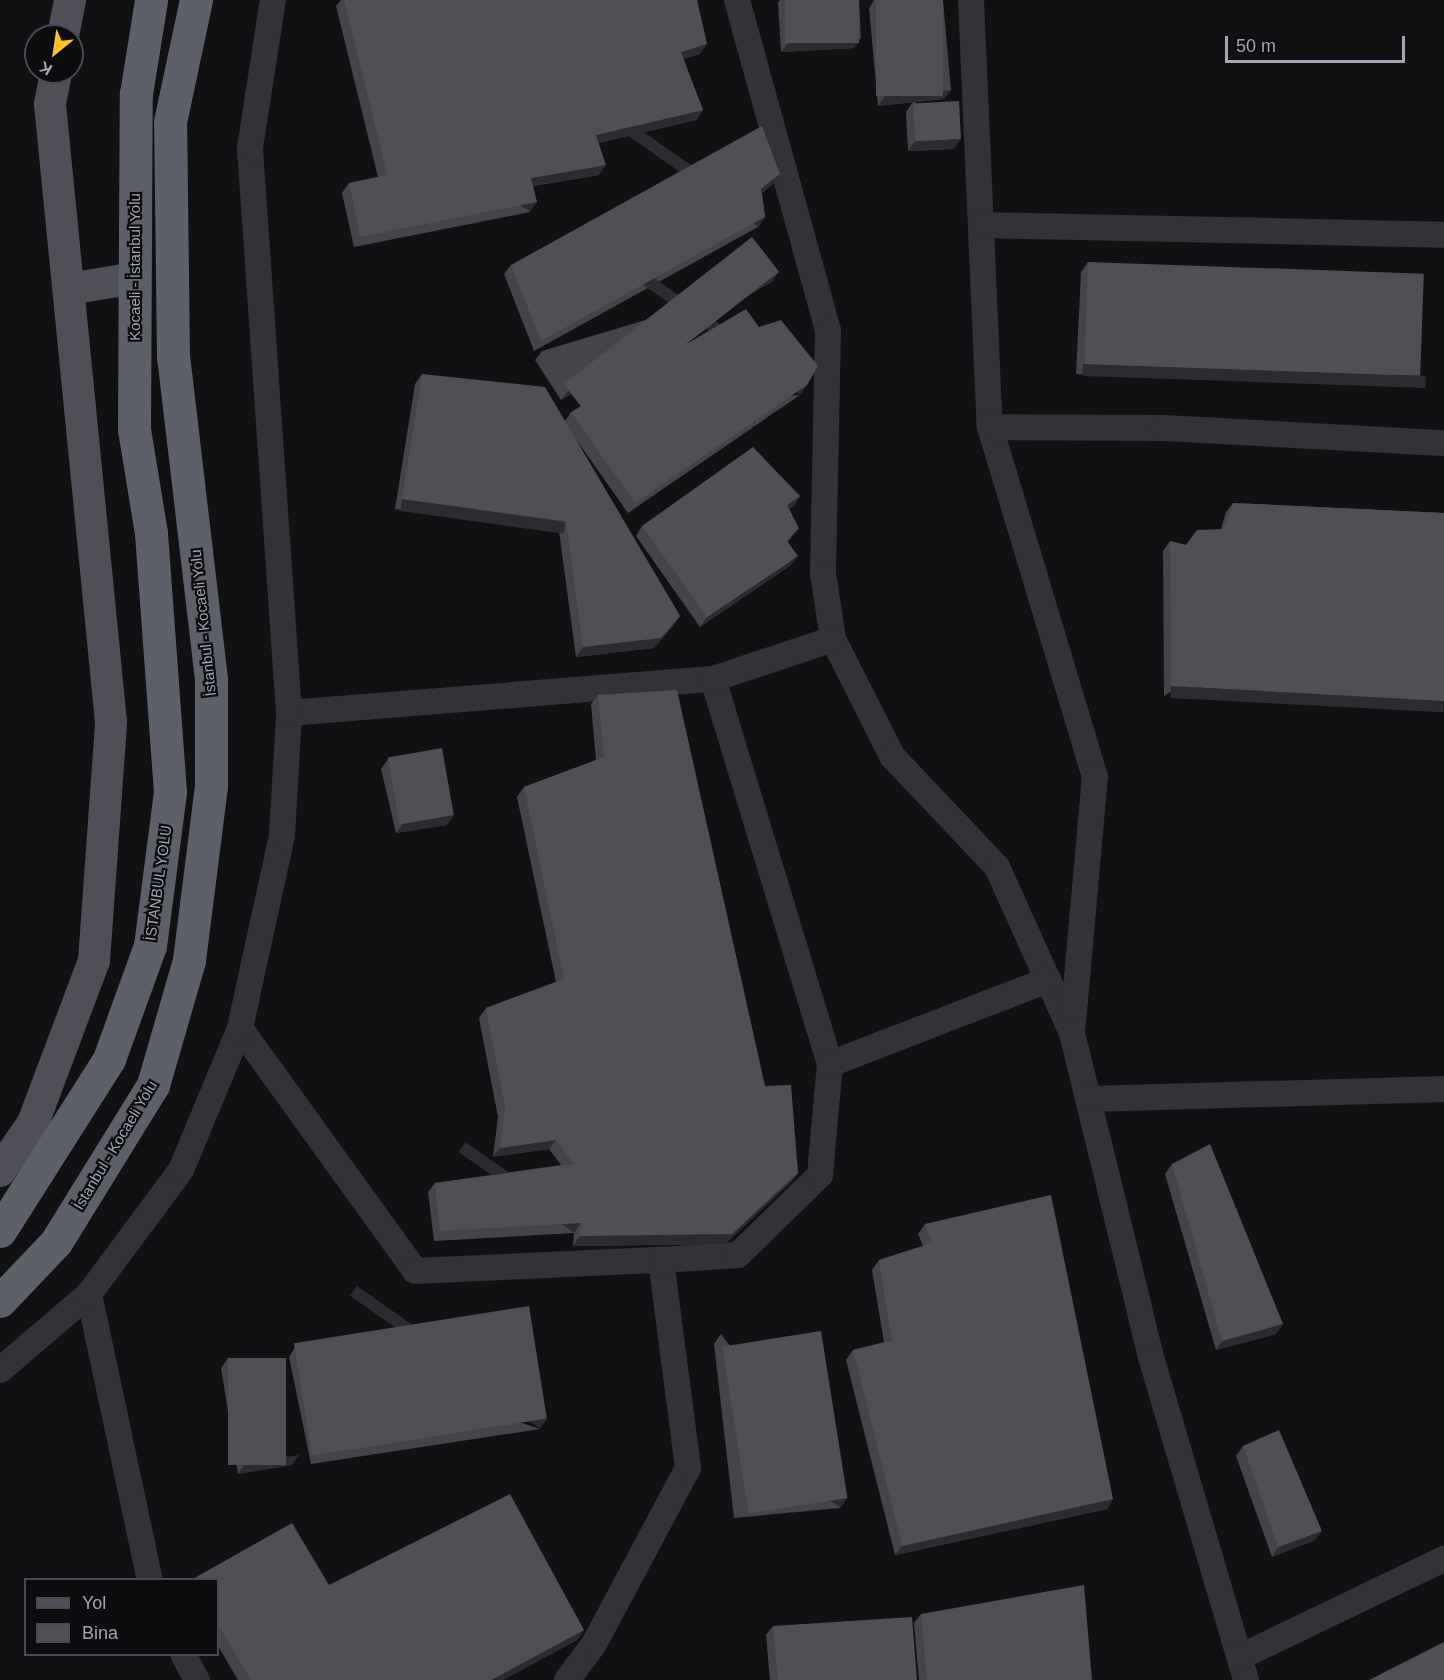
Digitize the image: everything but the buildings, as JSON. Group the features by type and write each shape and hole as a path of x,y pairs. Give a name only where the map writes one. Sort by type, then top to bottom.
{"highway":[{"name":"Kocaeli - İstanbul Yolu","path":"151,533 134,429 136,94 152,0"},
{"name":"İstanbul - Kocaeli Yolu","path":"0,1301 56,1242 153,1085 189,960 211,784 211,679 173,357 170,122 196,0"},
{"name":"İSTANBUL YOLU","path":"0,1231 109,1059 150,946 170,792 151,533"}],"main road":[{"path":"65,24 70,0"},
{"path":"0,1171 33,1123 93,961 111,722 50,104 54,84"},
{"path":"69,289 135,278"}],"street":[{"path":"0,1370 89,1294 181,1170 240,1028 282,836 289,713 250,148 273,0"},
{"path":"736,0 828,331 823,573 833,639 892,756 997,867 1072,1033 1151,1357 1243,1668 1444,1559"},
{"path":"971,0 990,427 1095,776 1072,1033"},
{"path":"982,225 1444,235"},
{"path":"990,427 1164,428 1444,443"},
{"path":"289,713 713,679 833,639"},
{"path":"240,1028 415,1271 738,1255 820,1175 830,1065 713,679"},
{"path":"830,1065 1048,980"},
{"path":"1088,1099 1444,1089"},
{"path":"567,1680 594,1644 688,1468 661,1260"},
{"path":"89,1294 150,1578"},
{"path":"184,1656 197,1680"}]}
